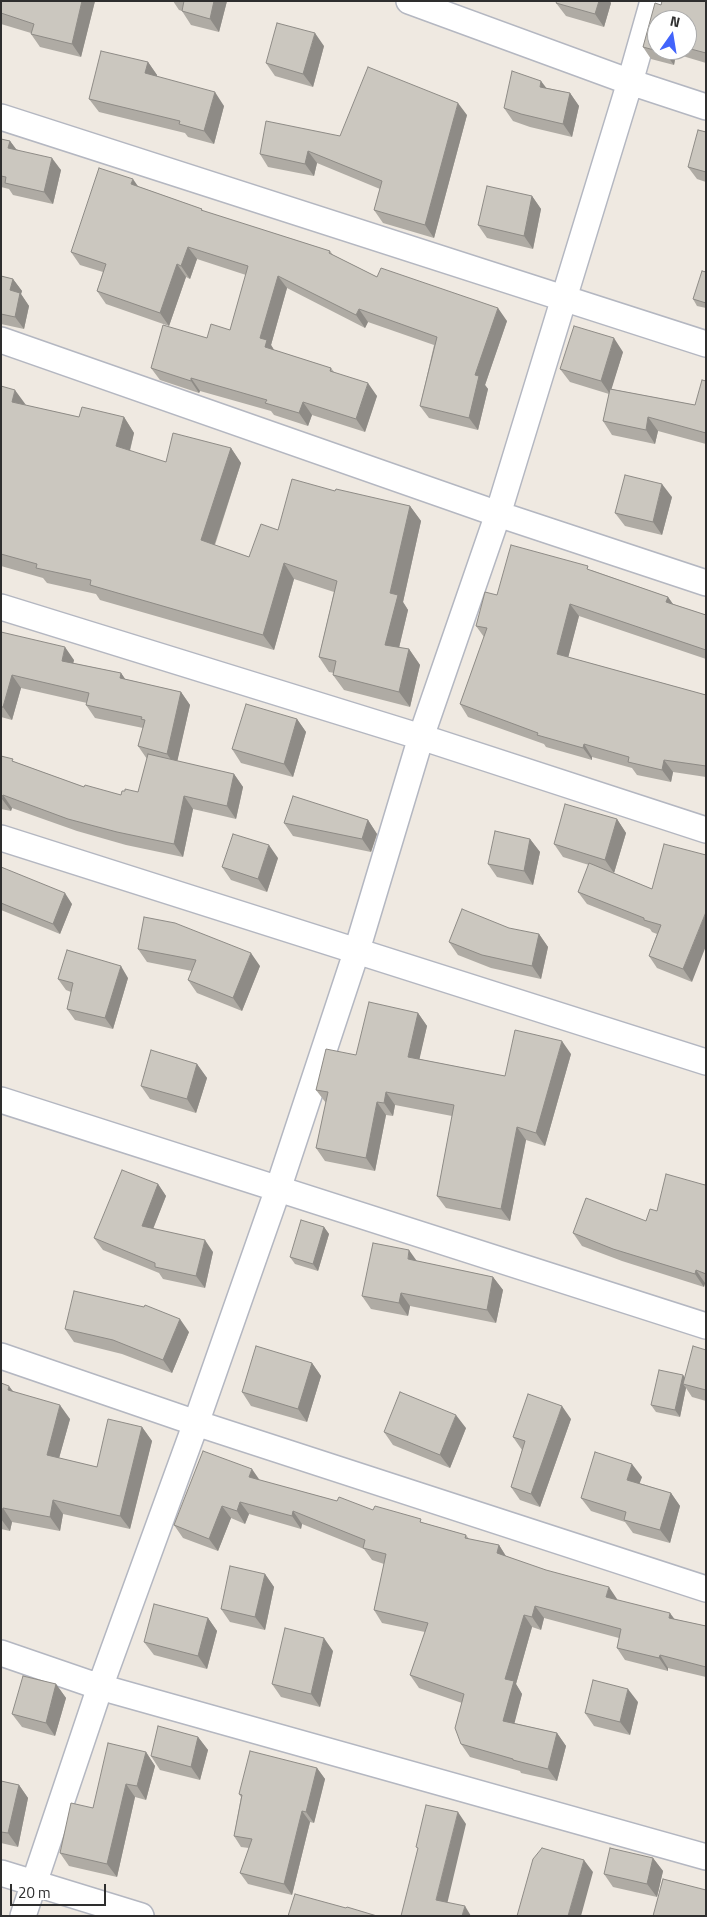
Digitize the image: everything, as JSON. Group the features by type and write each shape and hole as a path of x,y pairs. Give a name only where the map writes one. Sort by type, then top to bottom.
{"street":[{"path":"409,1 630,82 706,107"},
{"path":"23,1916 100,1686 196,1423 278,1189 357,950 420,737 498,514 653,1"},
{"path":"1,117 363,232 564,300 706,344"},
{"path":"1,340 498,514 706,583"},
{"path":"1,607 420,737 706,830"},
{"path":"1,838 706,1062"},
{"path":"1,1100 706,1326"},
{"path":"1,1356 196,1423 706,1589"},
{"path":"1,1653 100,1686 706,1857"},
{"path":"1,1872 141,1916"}],"building":[{"path":"1,1 82,1 72,44 31,34 34,24 1,13"},
{"path":"184,1 214,1 210,19 182,11"},
{"path":"557,1 599,1 595,14 556,3"},
{"path":"662,1 706,1 706,53 697,51 697,10 653,10 655,3 661,5"},
{"path":"277,23 315,33 303,74 266,63"},
{"path":"647,32 647,48 643,47"},
{"path":"101,51 148,62 145,73 215,92 204,131 179,124 180,121 89,99"},
{"path":"368,67 458,103 425,225 374,210 382,181 308,151 305,164 260,154 266,121 340,136"},
{"path":"512,71 541,81 540,87 570,93 563,124 504,108"},
{"path":"698,130 706,132 706,172 688,167"},
{"path":"1,139 10,141 8,148 52,158 44,192 5,183 6,177 1,176"},
{"path":"99,168 133,179 131,184 201,210 330,251 329,253 377,277 381,268 498,308 475,375 479,376 469,418 420,406 437,337 359,309 356,315 278,276 260,338 267,340 265,347 331,368 330,371 368,383 356,419 303,402 299,413 265,403 267,400 191,378 191,381 151,368 163,325 207,338 211,324 230,330 248,266 188,247 181,266 177,264 160,313 97,291 106,264 71,252"},
{"path":"487,186 532,196 524,236 478,225"},
{"path":"702,271 706,272 706,303 693,299"},
{"path":"1,276 13,279 10,290 20,293 15,317 1,314"},
{"path":"574,326 614,338 601,381 560,369"},
{"path":"702,380 706,381 706,433 648,417 646,430 603,421 610,389 695,405"},
{"path":"1,386 15,390 12,402 79,417 82,407 124,417 116,446 166,462 173,433 231,448 201,540 249,557 261,524 278,530 292,479 335,491 336,489 410,506 390,593 398,595 385,645 409,649 399,692 333,675 336,661 319,657 337,581 284,563 263,635 90,585 91,580 36,568 37,564 1,554"},
{"path":"625,475 662,484 653,522 615,513"},
{"path":"511,545 588,566 587,569 668,597 666,602 706,615 706,650 570,604 557,654 706,695 706,766 664,760 662,770 628,762 629,757 584,744 583,748 537,735 538,733 460,704 487,628 476,626 485,592 497,595"},
{"path":"1,632 65,647 62,661 121,673 120,678 181,692 167,754 138,746 145,720 141,719 142,717 86,705 89,693 12,675 3,707 1,707"},
{"path":"246,704 297,719 284,764 232,749"},
{"path":"148,754 234,774 227,806 184,796 174,844 68,819 3,795 1,798 1,756 84,787 85,785 121,795 125,789 138,792"},
{"path":"293,796 368,820 362,839 284,823"},
{"path":"565,804 617,819 605,860 554,844"},
{"path":"495,831 530,839 524,871 488,864"},
{"path":"233,834 269,845 258,879 222,867"},
{"path":"664,844 706,855 706,912 683,969 649,956 661,925 644,920 644,918 578,892 589,863 652,889"},
{"path":"1,867 65,893 53,924 1,903"},
{"path":"462,909 509,928 539,934 532,966 482,955 449,942"},
{"path":"144,917 175,923 251,953 233,998 188,980 196,960 138,949"},
{"path":"67,950 121,966 105,1018 67,1009 73,983 58,979"},
{"path":"369,1002 418,1013 408,1057 505,1076 515,1030 562,1041 536,1133 517,1127 501,1209 437,1196 454,1105 386,1092 384,1103 377,1102 366,1158 316,1148 328,1092 316,1090 326,1049 356,1055"},
{"path":"151,1050 197,1064 187,1099 141,1086"},
{"path":"122,1170 158,1184 142,1226 205,1240 196,1276 155,1267 155,1263 94,1238"},
{"path":"666,1174 705,1185 706,1183 706,1274 696,1270 695,1274 613,1249 573,1233 586,1198 646,1221 650,1209 657,1211"},
{"path":"301,1220 324,1227 313,1264 290,1257"},
{"path":"373,1243 409,1250 408,1259 493,1277 487,1310 401,1293 399,1303 362,1296"},
{"path":"74,1291 144,1307 145,1305 180,1319 163,1360 113,1340 65,1329"},
{"path":"256,1346 312,1363 298,1409 242,1392"},
{"path":"693,1346 706,1350 706,1390 683,1384"},
{"path":"659,1370 683,1375 675,1410 651,1405"},
{"path":"1,1383 9,1386 8,1390 60,1405 47,1455 97,1467 108,1419 142,1427 120,1516 53,1500 50,1517 3,1508 1,1513"},
{"path":"400,1392 456,1415 440,1455 384,1432"},
{"path":"528,1394 562,1406 531,1494 511,1487 525,1441 513,1437"},
{"path":"203,1451 252,1469 249,1477 337,1501 339,1497 373,1510 375,1506 421,1519 420,1522 466,1535 465,1538 499,1545 497,1553 546,1570 609,1587 606,1597 670,1613 669,1618 706,1626 706,1667 660,1655 659,1658 617,1648 621,1629 535,1606 532,1617 524,1615 505,1679 514,1681 503,1721 557,1733 548,1769 461,1744 455,1728 464,1694 410,1675 428,1623 374,1610 386,1554 363,1548 365,1540 293,1511 292,1516 240,1502 237,1511 222,1506 209,1539 174,1525"},
{"path":"595,1452 632,1464 627,1480 671,1493 660,1530 624,1520 626,1512 581,1498"},
{"path":"230,1566 265,1574 255,1617 221,1609"},
{"path":"154,1604 208,1618 198,1656 144,1642"},
{"path":"285,1628 324,1638 311,1694 272,1684"},
{"path":"23,1676 56,1684 46,1723 12,1714"},
{"path":"593,1680 628,1689 620,1722 585,1713"},
{"path":"158,1726 198,1737 191,1767 151,1756"},
{"path":"108,1743 146,1752 137,1786 126,1784 107,1864 60,1853 71,1803 93,1808"},
{"path":"250,1751 317,1768 306,1812 302,1811 284,1884 240,1873 252,1839 234,1836 242,1795 239,1794"},
{"path":"1,1781 19,1785 8,1833 1,1832"},
{"path":"426,1805 458,1812 436,1900 465,1906 462,1916 401,1916 418,1848 416,1847"},
{"path":"542,1848 584,1860 568,1916 517,1916 533,1859"},
{"path":"610,1848 653,1858 647,1884 604,1874"},
{"path":"663,1879 706,1890 706,1916 653,1916"},
{"path":"295,1894 347,1907 377,1916 288,1916"}]}
